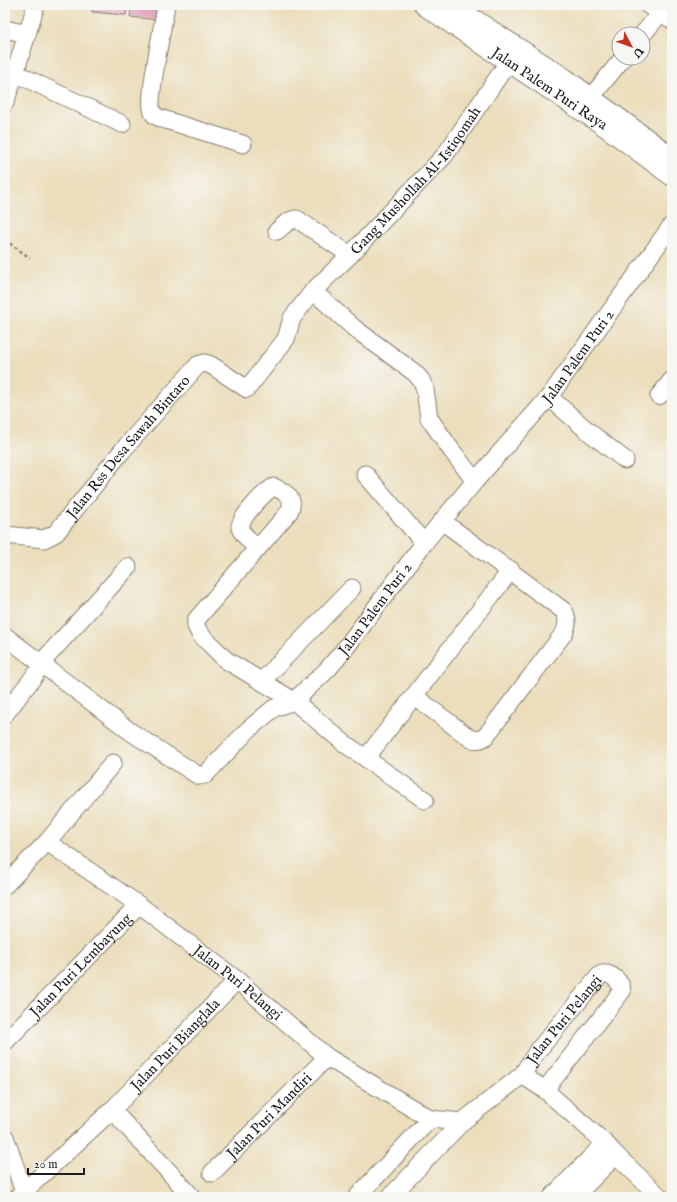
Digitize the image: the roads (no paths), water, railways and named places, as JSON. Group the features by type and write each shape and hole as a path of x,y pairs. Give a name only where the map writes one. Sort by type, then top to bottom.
{"street":[{"path":"5,103 16,73 36,5"},
{"path":"166,5 152,89 152,113 159,118 243,144"},
{"name":"Jalan Palem Puri Raya","path":"425,5 606,126 672,175"},
{"path":"454,5 565,77 672,156"},
{"path":"650,26 662,11"},
{"path":"5,29 27,34"},
{"name":"Gang Mushollah Al-Istiqomah","path":"247,389 286,340 292,318 313,291 350,255 445,155 509,61"},
{"path":"592,96 616,66"},
{"path":"16,73 122,124"},
{"path":"277,231 288,221 297,219 350,255"},
{"name":"Jalan Palem Puri 2","path":"5,636 38,669 199,776 206,775 249,729 274,708 294,701 327,670 344,650 424,543 475,481 549,397 672,225"},
{"path":"313,291 354,328 415,373 421,380 425,389 426,406 429,418 475,481"},
{"name":"Jalan Rss Desa Sawah Bintaro","path":"5,535 44,539 56,533 122,450 198,365 205,363 211,365 247,389"},
{"path":"659,396 672,380"},
{"path":"549,397 589,432 625,460"},
{"path":"365,474 424,543"},
{"path":"414,696 471,739 480,740 485,737 564,632 568,619 564,611 511,570 442,521"},
{"path":"257,549 196,620 196,626 200,634 226,660 294,701 344,743 425,800"},
{"path":"5,714 38,669 128,567"},
{"path":"366,758 511,570"},
{"path":"262,681 352,588"},
{"path":"5,885 47,842 113,763"},
{"name":"Jalan Puri Pelangi","path":"47,842 139,905 237,980 327,1057 430,1119 462,1122"},
{"name":"Jalan Puri Lembayung","path":"5,1042 139,905"},
{"name":"Jalan Puri Pelangi","path":"390,1197 462,1122 522,1075 536,1053 600,976 607,974 619,983 622,987 622,991 545,1090"},
{"name":"Jalan Puri Bianglala","path":"21,1194 112,1110 237,980"},
{"name":"Jalan Puri Mandiri","path":"212,1173 327,1057"},
{"name":"Jalan Puri Pelangi","path":"522,1075 545,1090 611,1149 660,1197"},
{"path":"112,1110 192,1197"},
{"path":"357,1197 430,1119"},
{"path":"5,1137 21,1194"},
{"path":"552,1197 611,1149"},
{"path":"574,1197 611,1149"}]}
